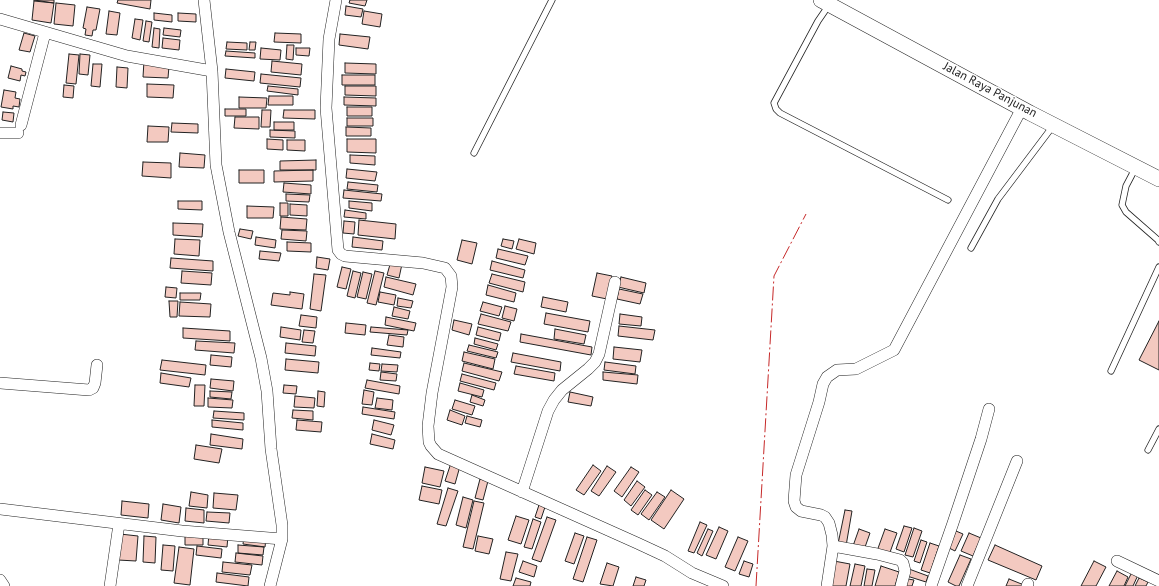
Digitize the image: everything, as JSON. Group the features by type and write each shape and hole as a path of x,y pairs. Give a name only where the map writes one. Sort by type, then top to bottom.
{"main road":[{"name":"Jalan Raya Panjunan","path":"825,2 1054,125 1159,179"}],"street":[{"path":"204,0 212,71 216,165 229,232 261,358 267,391 271,449 282,525 282,539 270,586"},
{"path":"336,0 329,39 326,108 338,250 340,254 345,256 423,263 445,268 451,276 452,287 432,393 428,426 429,442 431,446 438,454 666,556 692,573 723,586"},
{"path":"0,19 127,56 212,71"},
{"path":"0,133 20,129 45,33"},
{"path":"827,586 833,546 829,523 826,517 801,511 796,507 794,501 796,475 819,402 823,384 827,377 837,370 856,369 894,350 1022,108"},
{"path":"522,492 548,411 554,400 562,390 595,362 599,354 615,282"},
{"path":"0,383 89,390 93,388 95,383 97,365"},
{"path":"931,586 981,439 989,409"},
{"path":"967,586 1017,461"},
{"path":"0,509 182,531 282,539"},
{"path":"110,586 119,524"},
{"path":"833,546 900,560 903,563 905,570 901,586"},
{"path":"1117,561 1159,581"},
{"path":"0,580 4,586"}],"lane":[{"path":"474,153 552,0"},
{"path":"825,2 818,21 774,103 776,109 780,113 948,200"},
{"path":"971,248 998,199 1054,125"},
{"path":"1136,167 1126,186 1122,205 1126,212 1159,242"},
{"path":"1111,371 1159,267"},
{"path":"1148,450 1159,429"}],"building":[{"path":"34,0 54,0 54,3"},
{"path":"118,0 151,0 150,9 117,3"},
{"path":"350,0 367,0 365,6 349,3"},
{"path":"34,1 54,3 51,23 32,20"},
{"path":"56,3 75,5 73,26 54,24"},
{"path":"346,6 363,9 361,17 345,15"},
{"path":"87,7 100,9 96,30 93,30 92,36 85,35 86,29 83,28"},
{"path":"109,11 120,13 117,35 106,34"},
{"path":"364,11 382,14 380,27 362,24"},
{"path":"154,13 172,15 172,22 154,20"},
{"path":"178,13 196,14 196,22 178,21"},
{"path":"135,19 143,20 140,40 132,38"},
{"path":"146,21 152,22 149,42 143,41"},
{"path":"154,28 160,29 159,48 152,47"},
{"path":"164,28 181,30 180,37 163,35"},
{"path":"24,33 35,36 30,52 19,50"},
{"path":"275,33 301,34 301,43 274,42"},
{"path":"340,34 370,37 368,49 339,45"},
{"path":"163,38 180,40 179,50 162,48"},
{"path":"227,42 247,43 247,50 226,49"},
{"path":"250,42 256,42 255,50 249,50"},
{"path":"287,45 294,45 293,60 286,59"},
{"path":"261,48 281,50 280,60 260,59"},
{"path":"296,48 310,48 309,56 296,55"},
{"path":"226,51 255,53 255,58 225,56"},
{"path":"69,54 79,55 76,84 66,83"},
{"path":"80,54 90,55 88,75 79,74"},
{"path":"144,61 169,66 168,78 143,77"},
{"path":"272,61 302,64 301,75 271,72"},
{"path":"345,63 376,64 376,74 345,73"},
{"path":"93,64 102,64 100,87 91,86"},
{"path":"11,66 22,69 22,71 26,72 25,76 21,75 20,81 8,78"},
{"path":"117,67 128,68 127,88 116,87"},
{"path":"226,69 255,72 254,81 225,78"},
{"path":"261,74 301,78 300,87 260,83"},
{"path":"342,75 375,75 375,85 342,85"},
{"path":"147,84 174,85 173,98 147,97"},
{"path":"64,85 74,86 73,98 63,97"},
{"path":"268,86 298,89 298,95 267,91"},
{"path":"345,86 376,86 376,96 345,95"},
{"path":"4,90 16,92 15,98 20,99 19,107 13,106 13,109 1,107"},
{"path":"269,96 293,96 293,105 268,105"},
{"path":"239,97 267,98 266,108 239,108"},
{"path":"344,97 376,98 376,106 344,105"},
{"path":"347,107 372,107 372,116 347,116"},
{"path":"225,109 246,109 246,116 225,116"},
{"path":"262,110 271,110 270,127 261,127"},
{"path":"284,110 315,110 315,119 283,118"},
{"path":"3,112 14,113 13,122 2,120"},
{"path":"235,117 259,117 259,129 234,128"},
{"path":"347,118 373,118 373,126 347,126"},
{"path":"274,122 294,122 294,130 274,130"},
{"path":"172,123 198,124 198,133 171,132"},
{"path":"148,126 169,127 168,142 147,142"},
{"path":"346,127 371,128 371,136 346,136"},
{"path":"270,130 295,131 295,138 270,137"},
{"path":"267,139 283,140 283,150 267,149"},
{"path":"347,139 376,139 376,153 347,152"},
{"path":"287,140 305,140 305,151 287,150"},
{"path":"180,153 205,155 204,168 179,167"},
{"path":"350,155 375,156 375,165 350,163"},
{"path":"316,160 316,170 280,170 280,161"},
{"path":"143,162 171,163 171,178 142,176"},
{"path":"347,169 377,172 375,181 346,178"},
{"path":"239,170 264,170 264,183 239,183"},
{"path":"313,170 313,181 274,182 274,171"},
{"path":"348,182 378,185 377,192 347,189"},
{"path":"284,183 311,185 311,194 283,192"},
{"path":"344,190 382,194 381,201 343,198"},
{"path":"286,194 310,195 309,202 286,201"},
{"path":"178,201 202,201 202,210 178,209"},
{"path":"349,201 372,203 372,211 349,208"},
{"path":"280,203 288,203 288,216 280,216"},
{"path":"290,204 307,205 307,216 290,215"},
{"path":"247,206 274,207 273,218 247,218"},
{"path":"345,210 366,213 366,219 344,217"},
{"path":"281,217 307,219 306,230 280,229"},
{"path":"359,220 396,224 395,239 358,235"},
{"path":"344,221 355,222 354,234 343,233"},
{"path":"173,223 203,224 202,237 173,235"},
{"path":"240,229 253,231 251,239 238,236"},
{"path":"282,230 307,231 306,241 281,239"},
{"path":"256,237 276,240 275,248 255,245"},
{"path":"353,237 383,241 382,250 352,247"},
{"path":"175,239 200,240 199,256 174,254"},
{"path":"503,239 514,241 512,249 501,246"},
{"path":"519,239 536,243 534,254 516,249"},
{"path":"462,240 477,243 472,264 457,260"},
{"path":"287,242 311,243 311,252 287,251"},
{"path":"498,249 528,256 525,265 496,258"},
{"path":"260,251 281,253 279,261 259,259"},
{"path":"317,257 330,259 328,270 316,268"},
{"path":"171,258 213,261 213,271 170,268"},
{"path":"391,261 402,264 399,278 387,275"},
{"path":"492,261 525,270 523,278 490,270"},
{"path":"342,267 351,269 346,289 337,287"},
{"path":"182,271 212,273 211,285 181,283"},
{"path":"353,271 361,273 355,298 347,296"},
{"path":"375,271 384,273 376,305 367,303"},
{"path":"363,272 372,274 366,299 357,297"},
{"path":"597,273 612,276 607,299 592,296"},
{"path":"314,274 326,275 321,311 310,309"},
{"path":"492,274 525,282 523,292 489,283"},
{"path":"386,277 416,284 413,295 384,287"},
{"path":"621,277 646,283 644,293 618,287"},
{"path":"488,285 516,293 514,302 486,295"},
{"path":"166,287 177,288 176,298 165,297"},
{"path":"619,289 643,294 640,304 617,299"},
{"path":"290,292 304,294 302,309 271,305 273,293 290,295"},
{"path":"380,292 396,295 394,305 378,302"},
{"path":"180,293 201,293 200,300 180,300"},
{"path":"543,297 568,302 566,312 541,307"},
{"path":"398,298 413,301 411,308 397,306"},
{"path":"169,301 178,301 177,317 170,317"},
{"path":"180,302 211,304 210,317 179,316"},
{"path":"483,302 502,307 499,316 480,311"},
{"path":"505,306 517,309 514,321 502,318"},
{"path":"394,307 410,311 408,319 392,316"},
{"path":"546,313 590,321 588,332 544,324"},
{"path":"481,314 511,322 508,331 478,324"},
{"path":"620,314 642,317 641,326 619,324"},
{"path":"301,315 317,317 316,328 299,326"},
{"path":"386,317 416,323 414,331 385,325"},
{"path":"454,320 472,324 469,335 452,330"},
{"path":"1159,321 1159,370 1139,360"},
{"path":"346,323 366,325 365,335 345,333"},
{"path":"619,326 655,330 653,340 618,336"},
{"path":"281,327 301,330 300,340 280,337"},
{"path":"371,327 408,330 407,335 370,332"},
{"path":"478,327 501,333 499,341 476,335"},
{"path":"183,328 230,331 230,341 183,338"},
{"path":"555,329 586,335 584,344 554,339"},
{"path":"304,330 315,331 313,343 302,342"},
{"path":"521,334 592,347 591,355 520,342"},
{"path":"389,335 404,337 403,347 387,345"},
{"path":"475,338 498,344 496,350 474,344"},
{"path":"196,341 235,343 234,353 195,350"},
{"path":"286,343 316,346 315,356 285,353"},
{"path":"469,345 498,352 496,358 467,351"},
{"path":"614,347 642,350 640,362 613,359"},
{"path":"372,348 401,352 400,358 371,355"},
{"path":"464,352 495,359 493,369 462,361"},
{"path":"513,353 561,362 560,371 511,362"},
{"path":"211,355 232,357 231,367 210,365"},
{"path":"286,359 319,362 318,373 285,370"},
{"path":"162,360 206,365 205,375 160,370"},
{"path":"605,362 636,366 635,374 604,370"},
{"path":"370,363 380,364 379,371 369,370"},
{"path":"464,363 502,372 499,381 462,371"},
{"path":"382,364 398,365 397,372 381,371"},
{"path":"516,366 555,373 554,381 514,374"},
{"path":"381,372 397,374 396,381 380,380"},
{"path":"603,372 638,375 637,384 603,380"},
{"path":"161,373 191,378 189,387 160,383"},
{"path":"462,374 496,383 494,390 460,381"},
{"path":"211,379 234,381 233,391 210,388"},
{"path":"367,380 400,386 399,394 365,388"},
{"path":"460,383 484,390 482,397 458,391"},
{"path":"195,385 205,385 204,406 194,406"},
{"path":"284,385 297,386 296,394 283,393"},
{"path":"364,390 374,392 372,405 362,404"},
{"path":"210,391 232,392 231,399 210,397"},
{"path":"318,391 325,392 324,407 317,406"},
{"path":"570,392 593,397 591,406 568,402"},
{"path":"472,395 485,400 483,406 470,402"},
{"path":"295,396 315,398 314,408 294,407"},
{"path":"208,398 233,400 232,408 208,407"},
{"path":"377,398 393,400 392,410 375,408"},
{"path":"455,400 475,406 472,415 452,409"},
{"path":"363,407 395,412 394,419 362,414"},
{"path":"293,410 313,411 313,420 292,418"},
{"path":"450,410 465,416 462,425 447,420"},
{"path":"214,411 244,413 244,420 213,418"},
{"path":"467,416 482,420 480,427 465,423"},
{"path":"212,420 243,423 243,430 212,427"},
{"path":"297,420 322,422 321,432 296,430"},
{"path":"374,420 394,425 391,435 372,430"},
{"path":"211,434 243,439 242,449 210,445"},
{"path":"372,434 395,440 393,449 370,444"},
{"path":"196,445 222,449 219,463 194,459"},
{"path":"451,463 460,466 455,484 445,481"},
{"path":"593,465 601,471 584,495 576,490"},
{"path":"607,466 616,472 599,496 591,491"},
{"path":"425,467 444,471 440,487 422,483"},
{"path":"631,467 639,472 622,497 614,491"},
{"path":"480,479 488,481 483,500 475,498"},
{"path":"637,481 645,487 631,506 624,500"},
{"path":"422,486 442,490 439,504 419,500"},
{"path":"448,488 458,491 446,526 437,524"},
{"path":"645,490 652,495 638,515 631,510"},
{"path":"671,490 684,499 664,529 651,520"},
{"path":"191,492 208,495 207,508 189,506"},
{"path":"657,492 665,497 649,520 641,514"},
{"path":"214,493 238,495 236,510 213,508"},
{"path":"463,497 473,500 466,528 456,525"},
{"path":"122,501 149,504 148,518 121,515"},
{"path":"474,501 484,503 473,549 463,547"},
{"path":"163,504 181,507 179,523 161,520"},
{"path":"539,505 545,507 541,519 535,517"},
{"path":"186,508 204,510 204,523 185,521"},
{"path":"845,510 852,511 846,546 838,544"},
{"path":"207,512 230,513 229,523 206,521"},
{"path":"516,516 529,520 521,544 508,540"},
{"path":"547,517 556,520 541,562 532,559"},
{"path":"533,519 541,522 532,549 524,547"},
{"path":"700,522 707,525 694,553 688,551"},
{"path":"904,526 912,528 904,552 896,549"},
{"path":"719,527 728,531 716,559 706,555"},
{"path":"914,528 922,531 913,557 905,555"},
{"path":"708,529 713,531 702,556 697,553"},
{"path":"859,529 870,533 864,550 853,546"},
{"path":"885,529 897,533 889,555 877,551"},
{"path":"956,531 963,534 955,551 949,548"},
{"path":"185,533 203,533 203,545 185,545"},
{"path":"575,533 584,536 574,564 565,561"},
{"path":"969,533 981,538 973,556 961,551"},
{"path":"120,534 138,536 136,561 118,560"},
{"path":"209,534 228,536 227,547 208,545"},
{"path":"144,536 156,537 155,563 143,562"},
{"path":"244,536 266,538 265,547 243,544"},
{"path":"478,536 493,539 489,554 475,551"},
{"path":"587,537 597,540 583,582 573,579"},
{"path":"738,537 748,541 735,571 725,567"},
{"path":"921,540 927,542 920,563 914,561"},
{"path":"930,543 939,546 930,573 921,570"},
{"path":"163,545 175,546 173,571 161,570"},
{"path":"238,545 264,547 263,555 238,553"},
{"path":"995,545 1042,566 1036,580 988,560"},
{"path":"197,546 222,549 221,558 196,555"},
{"path":"179,547 194,549 190,585 174,583"},
{"path":"506,552 518,554 511,581 500,579"},
{"path":"236,553 263,556 262,565 235,562"},
{"path":"960,555 971,559 959,586 956,586 948,582"},
{"path":"523,561 537,566 534,577 519,572"},
{"path":"744,561 753,564 749,577 739,574"},
{"path":"834,561 850,564 846,586 830,586"},
{"path":"1094,561 1106,567 1096,586 1081,586"},
{"path":"223,562 252,565 250,575 222,572"},
{"path":"607,563 619,567 613,586 600,584"},
{"path":"855,564 865,566 861,586 850,586"},
{"path":"881,566 899,572 895,586 875,586"},
{"path":"867,569 875,570 872,586 864,586"},
{"path":"909,569 928,576 926,582 907,576"},
{"path":"1117,571 1128,577 1124,586 1109,586"},
{"path":"1132,572 1138,575 1133,586 1125,586"},
{"path":"217,573 249,577 248,586 216,582"},
{"path":"636,577 646,580 644,586 633,586"},
{"path":"516,578 531,582 530,586 513,586"},
{"path":"1139,578 1148,582 1146,586 1135,586"},
{"path":"908,579 914,580 912,586 906,586"},
{"path":"1009,579 1024,585 1024,586 1006,586"}],"power":[{"path":"756,586 774,276 806,214"}]}
